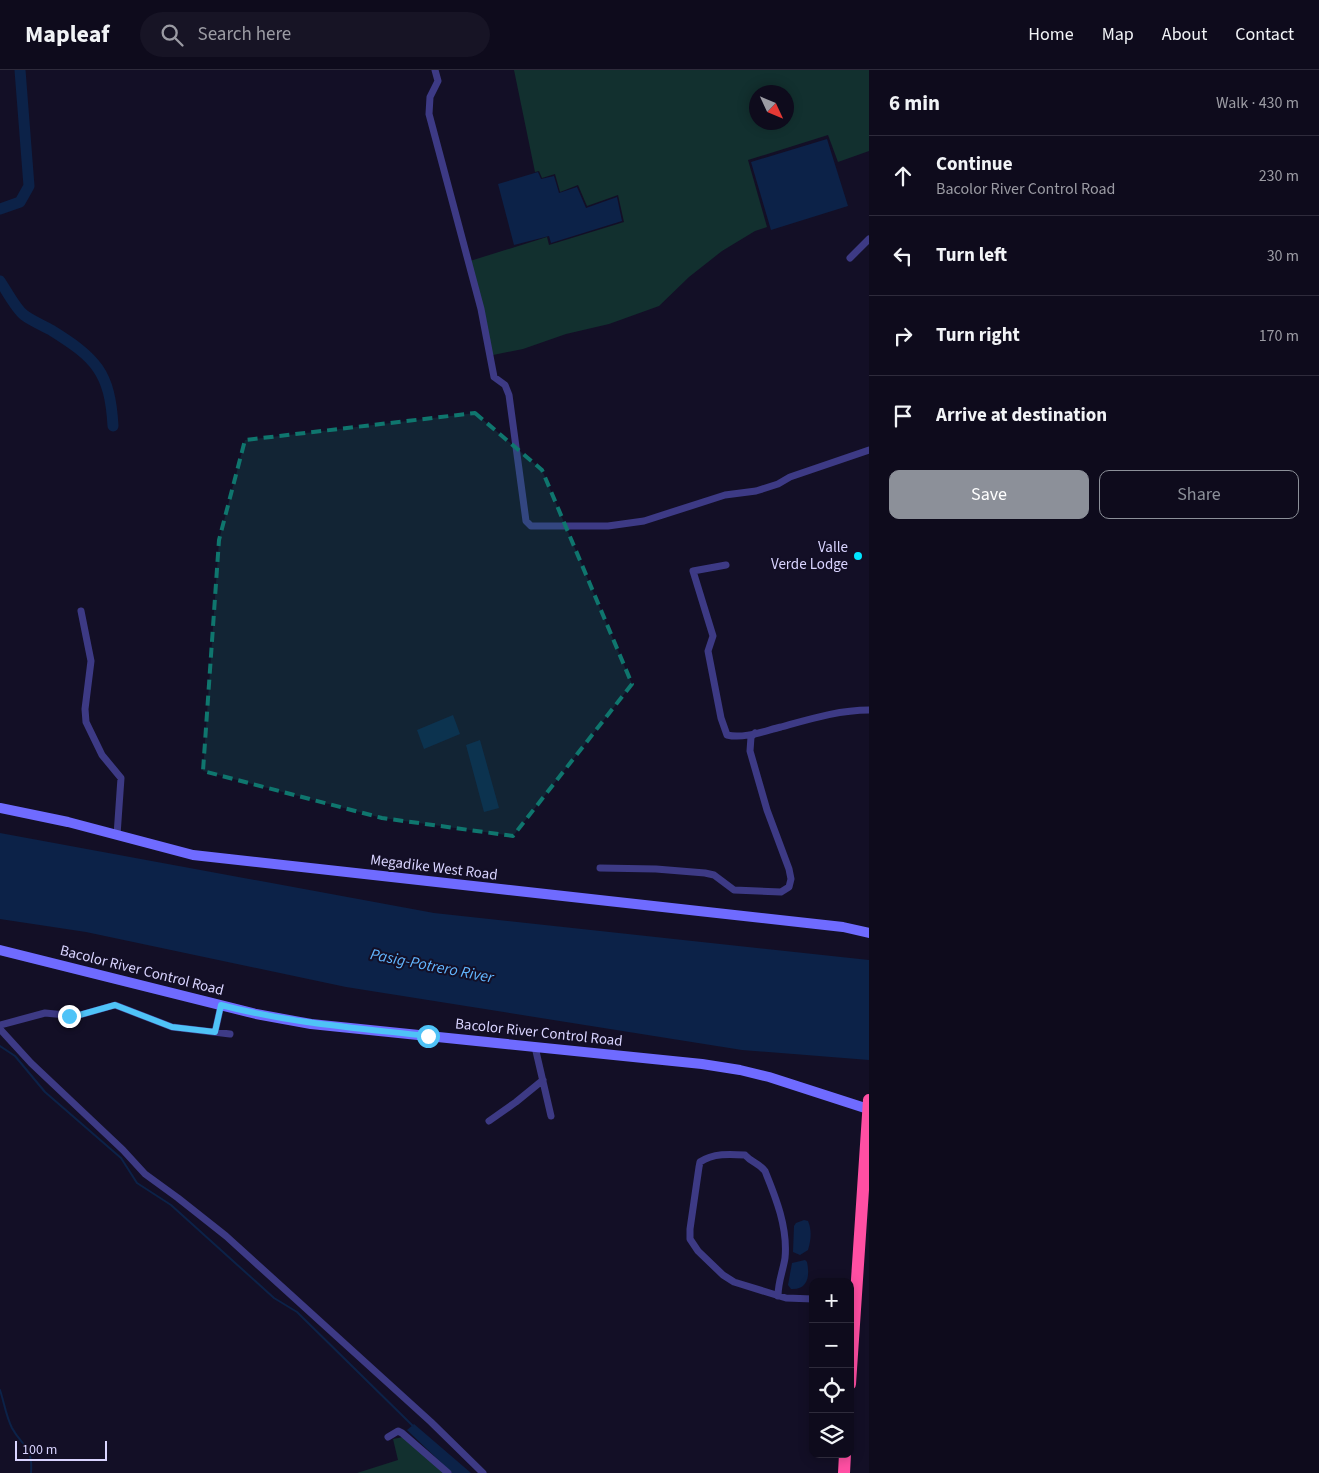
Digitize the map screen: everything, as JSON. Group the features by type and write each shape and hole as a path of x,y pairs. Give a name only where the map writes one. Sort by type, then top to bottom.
{"highway":[{"path":"854,1286 869,1106"},
{"path":"851,1368 852,1323"},
{"path":"844,1473 845,1458"}],"street":[{"path":"436,70 438,81 430,97 429,114 481,309 494,377 504,385 509,394 526,521 528,524 531,526 608,526 644,521 724,495 756,491 778,484 790,477 869,450"},
{"path":"850,258 869,239"},
{"path":"726,565 693,572 713,636 708,651 721,718 727,735 734,737 836,713 869,710"},
{"path":"81,611 91,661 85,709 86,722 102,755 122,778 117,835"},
{"path":"600,868 656,869 705,873 714,875 734,890 781,892 789,887 791,879 789,869 767,810 750,751 751,738 755,733"},
{"name":"Megadike West Road","path":"0,808 68,822 193,855 843,927 869,933"},
{"name":"Bacolor River Control Road","path":"0,950 256,1014 311,1024 702,1064 740,1070 869,1106"},
{"path":"230,1034 172,1027 115,1005 76,1016 45,1013 0,1027 31,1063 123,1150 145,1174 226,1236 431,1422 483,1473"},
{"path":"215,1032 221,1005"},
{"path":"535,1046 551,1116"},
{"path":"489,1121 543,1080"},
{"path":"778,1296 778,1282 785,1260 785,1230 765,1171 760,1165 750,1161 745,1155 720,1155 703,1160 700,1162 699,1167 690,1239 698,1251 723,1275 734,1282 778,1296 786,1298 809,1299"},
{"path":"859,1236 869,1216"},
{"path":"388,1437 398,1431 402,1433 448,1473"}],"highlighted area":[{"path":"475,413 542,470 632,684 513,836 382,818 203,771 219,540 245,440"}],"green space":[{"path":"514,70 869,70 869,151 838,162 828,135 748,160 767,227 755,231 722,251 689,277 659,306 609,324 566,334 523,349 488,356 470,261 547,237 549,245 624,222 618,195 587,206 578,185 560,192 555,174 542,178 539,171 535,172"},
{"path":"403,1437 445,1473 357,1473 398,1460 393,1439"}],"water":[{"path":"827,139 848,206 771,230 751,162"},
{"path":"538,172 541,179 554,176 559,193 577,187 586,208 617,197 622,221 551,243 549,236 514,245 498,184"},
{"path":"453,715 460,734 424,749 417,730"},
{"path":"480,740 499,808 484,812 466,745"},
{"name":"Pasig-Potrero River","path":"0,833 434,913 869,960 869,1060 742,1050 346,987 86,932 0,919"},
{"path":"804,1220 808,1221 811,1231 808,1250 800,1255 793,1252 794,1226 796,1223"},
{"path":"805,1260 808,1267 808,1277 804,1285 797,1289 791,1289 788,1285 792,1263"},
{"path":"414,1424 471,1473 452,1473 407,1430"}],"waterway":[{"path":"0,209 20,202 29,186 20,70"},
{"path":"0,281 14,304 24,315 79,349 98,368 108,392 113,426"},
{"path":"0,1046 15,1056 45,1092 121,1158 137,1183 171,1205 274,1298 297,1312 413,1426"},
{"path":"0,1390 12,1428 29,1452 31,1473"}],"place":[{"name":"Valle Verde Lodge","path":"858,556"}],"route":[{"path":"69,1016 76,1016 84,1012 115,1005 172,1027 215,1032 221,1005 256,1014 311,1024 428,1036"}]}
